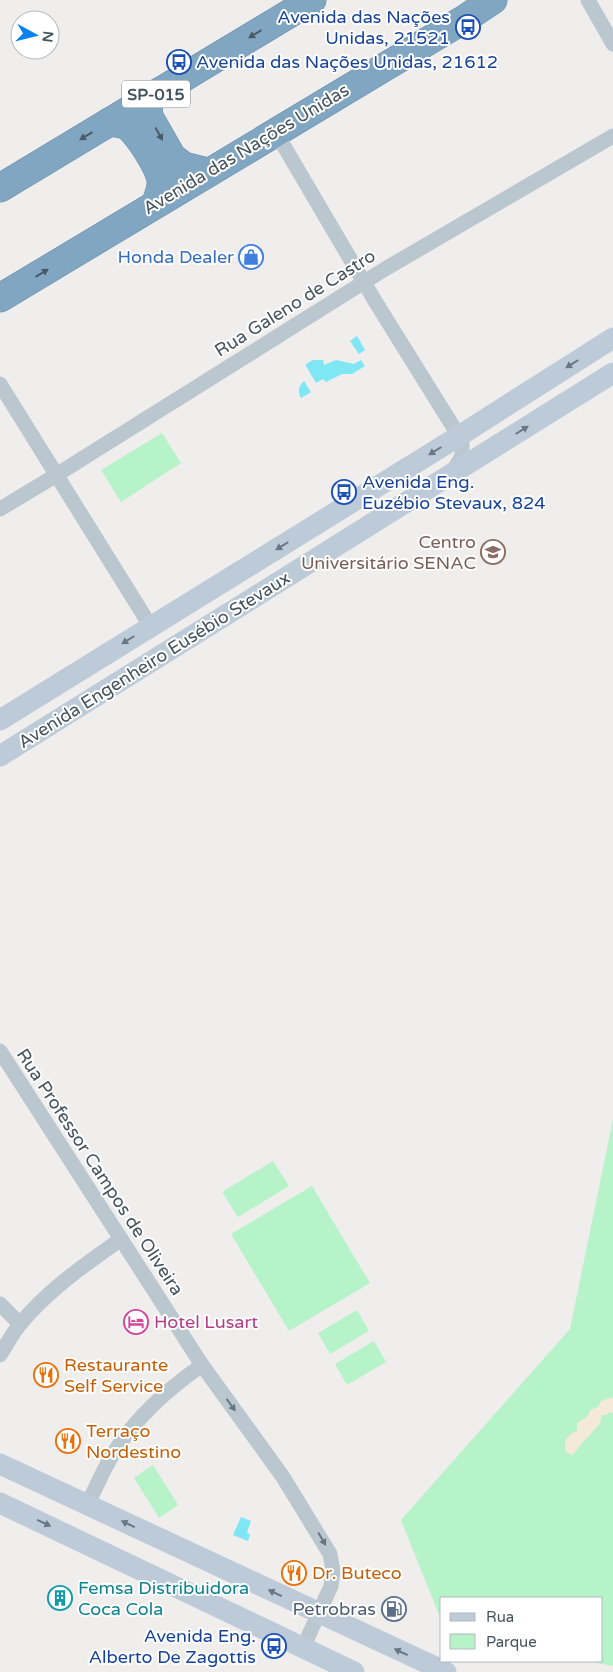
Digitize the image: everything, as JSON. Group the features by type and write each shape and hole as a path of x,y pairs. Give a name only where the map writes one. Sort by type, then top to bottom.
{"highway":[{"name":"SP-015","path":"0,188 312,0"},
{"name":"Avenida das Nações Unidas","path":"0,298 275,131 463,20 493,0"},
{"path":"159,92 149,102 148,115 172,157 184,166 208,172"},
{"path":"109,122 125,125 131,129 145,148 161,179 161,188 156,203"}],"main road":[{"name":"Avenida Engenheiro Eusébio Stevaux","path":"0,720 613,338"},
{"name":"Avenida Engenheiro Eusébio Stevaux","path":"0,756 613,373"},
{"path":"0,1464 446,1672"},
{"path":"0,1503 100,1549 354,1672"}],"street":[{"path":"588,0 613,44"},
{"path":"275,131 364,282 462,442 462,456 450,475"},
{"name":"Rua Galeno de Castro","path":"0,509 364,282 613,136"},
{"path":"0,384 150,627"},
{"name":"Rua Professor Campos de Oliveira","path":"0,1050 202,1365 283,1477 330,1554 333,1571 331,1586 303,1648"},
{"path":"0,1355 20,1324 47,1296 75,1272 121,1239"},
{"path":"0,1304 20,1324"},
{"path":"88,1505 113,1454 146,1411 173,1386 202,1365"}],"green space":[{"path":"162,433 181,463 121,502 101,470"},
{"path":"613,1119 613,1666 591,1662 603,1662 603,1597 440,1597 440,1617 401,1520 570,1329"},
{"path":"273,1161 289,1186 238,1217 222,1192"},
{"path":"312,1186 370,1283 289,1331 231,1234"},
{"path":"357,1310 369,1331 330,1354 318,1333"},
{"path":"374,1341 386,1362 347,1385 335,1364"},
{"path":"153,1465 178,1505 159,1518 134,1478"}],"sand":[{"path":"613,1397 613,1413 610,1412 602,1415 600,1424 575,1452 572,1455 567,1453 566,1439 577,1431 577,1423 588,1416 590,1410 598,1407 601,1401"}],"water":[{"path":"357,336 365,350 359,354 350,341"},
{"path":"313,360 323,360 324,365 336,360 354,364 361,360 365,366 352,374 342,374 326,382 323,379 316,383 306,366 306,364"},
{"path":"304,381 311,392 301,398 299,389"},
{"path":"241,1517 251,1521 247,1532 250,1535 248,1541 233,1535"}],"place":[{"name":"Avenida das Nações Unidas, 21521","path":"468,27"},
{"name":"Avenida das Nações Unidas, 21612","path":"179,62"},
{"name":"Honda Dealer","path":"251,257"},
{"name":"Avenida Eng. Euzébio Stevaux, 824","path":"344,492"},
{"name":"Centro Universitário SENAC","path":"493,552"},
{"name":"Hotel Lusart","path":"136,1322"},
{"name":"Restaurante Self Service","path":"46,1375"},
{"name":"Terraço Nordestino","path":"68,1441"},
{"name":"Dr. Buteco","path":"294,1573"},
{"name":"Femsa Distribuidora Coca Cola","path":"60,1598"},
{"name":"Petrobras","path":"394,1609"},
{"name":"Avenida Eng. Alberto De Zagottis","path":"274,1646"}]}
